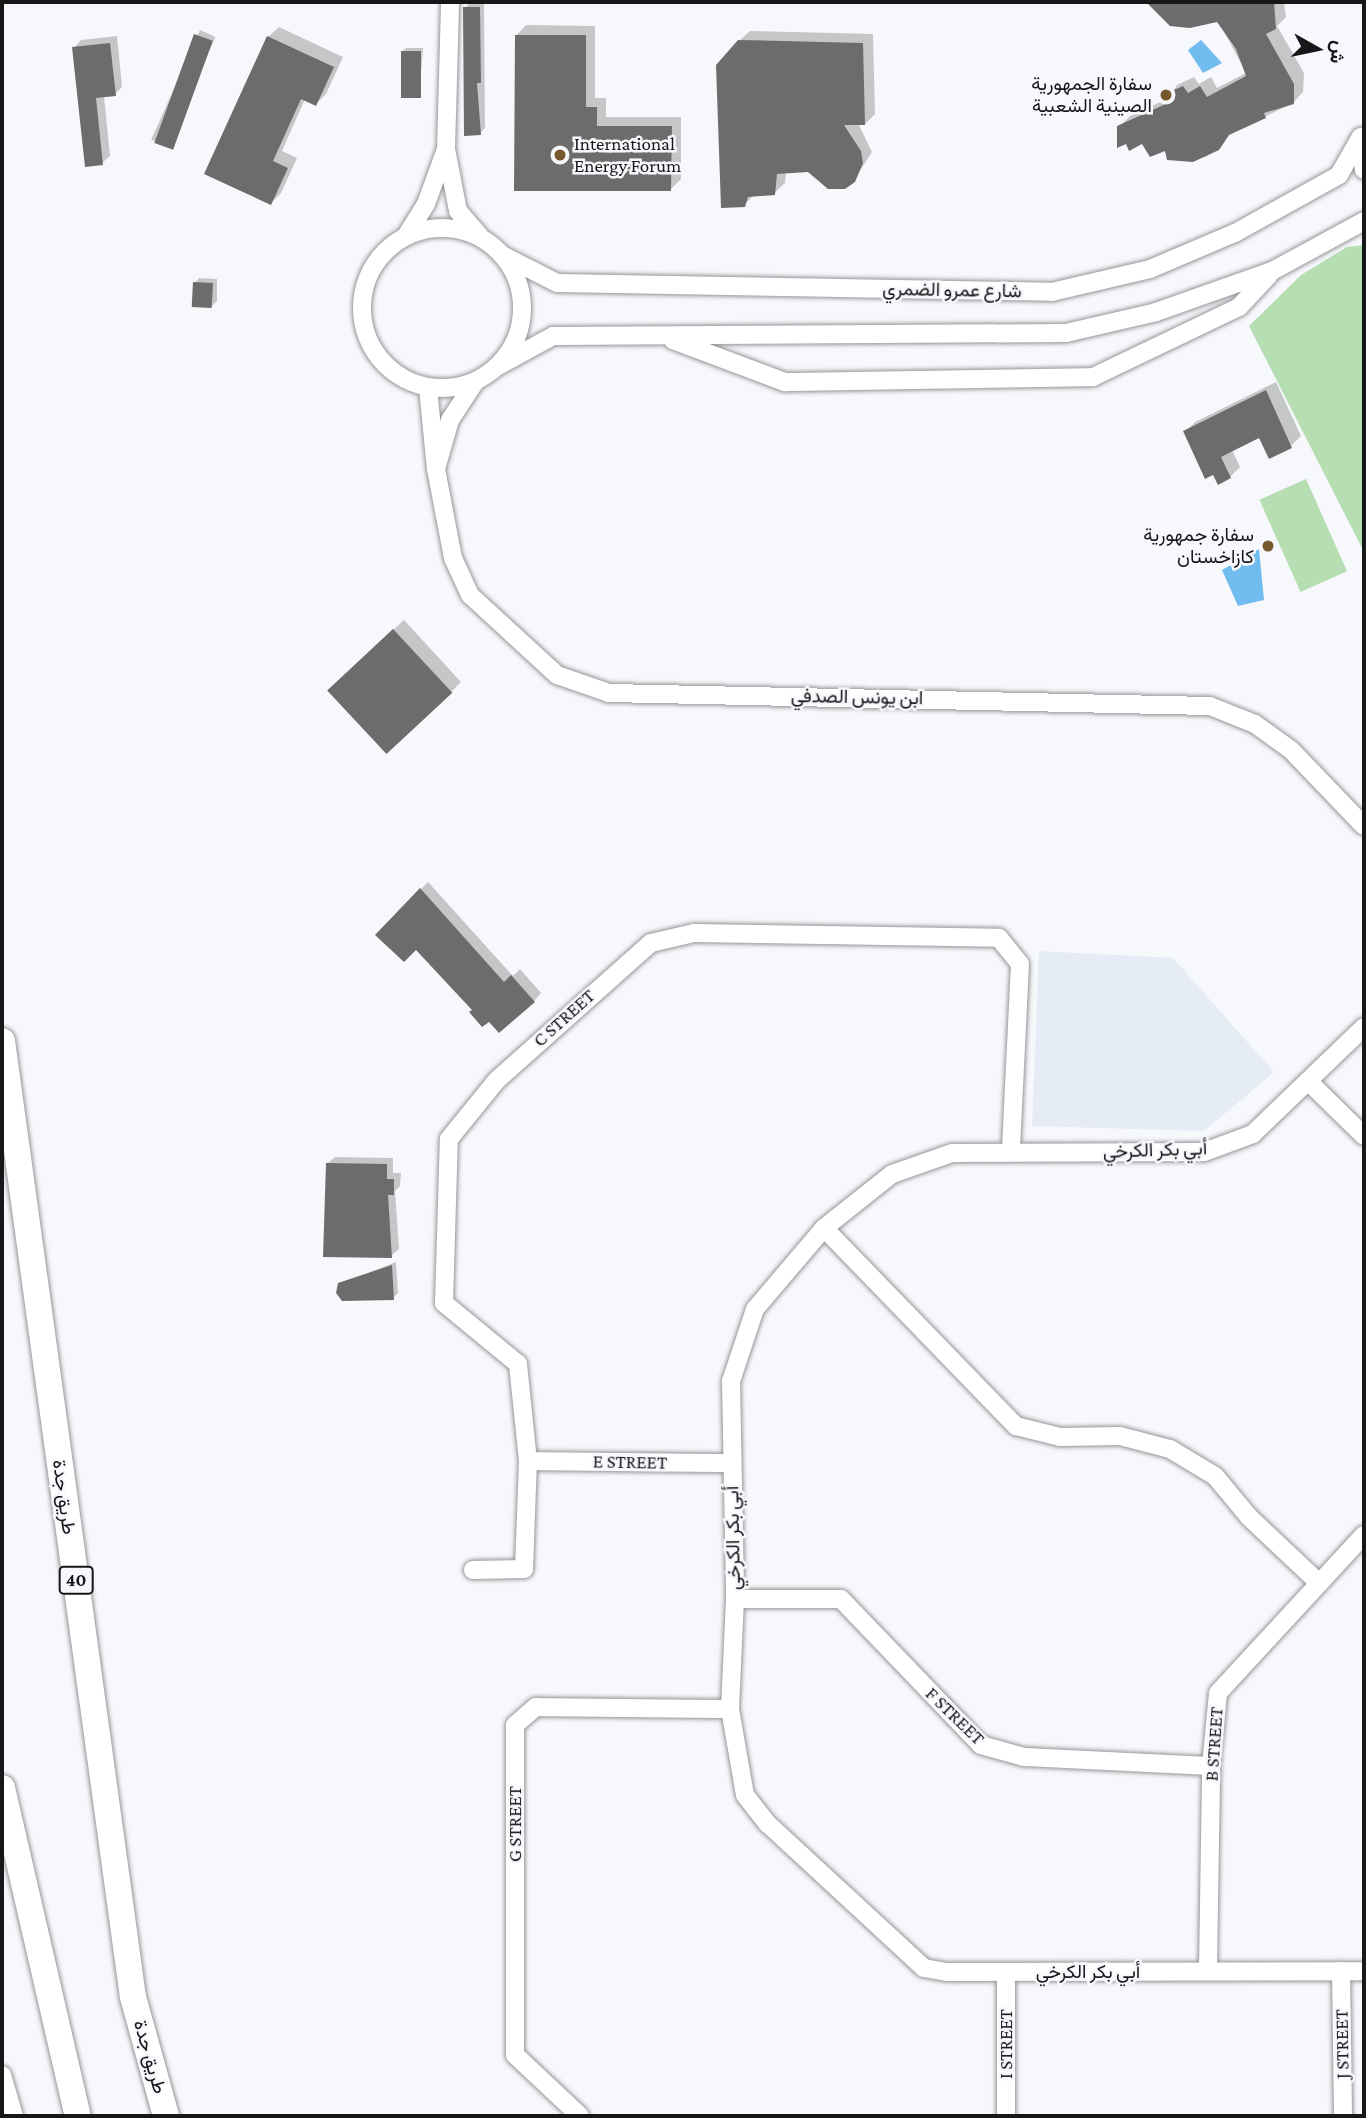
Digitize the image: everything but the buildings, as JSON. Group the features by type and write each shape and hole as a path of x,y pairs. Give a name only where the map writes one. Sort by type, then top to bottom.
{"highway":[{"name":"طريق جدة","path":"2,1041 133,1997 166,2116"},
{"path":"2,1788 78,2116"},
{"path":"133,1997 176,2116"}],"street":[{"path":"450,2 446,149 458,211 482,239 504,256 522,300 521,324 513,347 498,366"},
{"path":"1362,133 1364,170"},
{"name":"شارع عمرو الضمري","path":"504,256 556,283 1052,292 1150,268 1234,233 1339,175 1362,133"},
{"path":"446,149 426,204 406,236 386,251 371,271 363,295 363,320 370,345 384,365 405,380 428,388 452,388 475,382 553,336 1066,333 1156,312 1272,271 1364,222"},
{"path":"406,236 431,229 457,229 482,239"},
{"path":"663,336 785,382 1093,377 1239,307 1272,271"},
{"path":"436,469 450,420 475,382"},
{"name":"ابن يونس الصدفي","path":"428,388 436,469 453,558 470,595 557,675 609,692 1210,706 1255,723 1291,750 1364,826"},
{"name":"C STREET","path":"473,1570 524,1569 528,1461 518,1364 444,1303 449,1139 497,1080 651,943 694,933 999,938 1020,964 1011,1151"},
{"name":"أبي بكر الكرخي","path":"1364,1027 1253,1134 1204,1153 952,1153 892,1174 824,1228 755,1309 731,1381 735,1599 730,1709 745,1796 768,1824 924,1968 1006,1972 1208,1968 1364,1972"},
{"path":"1308,1081 1364,1136"},
{"path":"824,1228 1016,1426 1060,1437 1120,1436 1170,1449 1215,1476 1249,1517 1318,1582"},
{"name":"E STREET","path":"528,1461 732,1463"},
{"name":"B STREET","path":"1208,1968 1211,1766 1218,1693 1364,1535"},
{"name":"F STREET","path":"735,1599 841,1599 981,1745 1024,1757 1211,1766"},
{"name":"G STREET","path":"580,2116 515,2055 515,1725 536,1707 730,1709"},
{"name":"J STREET","path":"1341,1971 1343,2116"},
{"name":"I STREET","path":"1006,1972 1006,2116"},
{"path":"2,2075 14,2116"}],"shaded area":[{"path":"1039,951 1173,958 1274,1072 1204,1131 1032,1126"}],"green space":[{"path":"1364,245 1364,552 1249,326 1301,275 1347,247"},
{"path":"1306,479 1347,571 1300,592 1259,500"}],"water":[{"path":"1201,40 1222,63 1203,73 1188,50"},
{"path":"1259,549 1264,600 1238,606 1222,570"}],"place":[{"name":"سفارة الجمهورية الصينية الشعبية","path":"1166,95"},
{"name":"International Energy Forum","path":"560,155"},
{"name":"سفارة جمهورية كازاخستان","path":"1268,546"}]}
